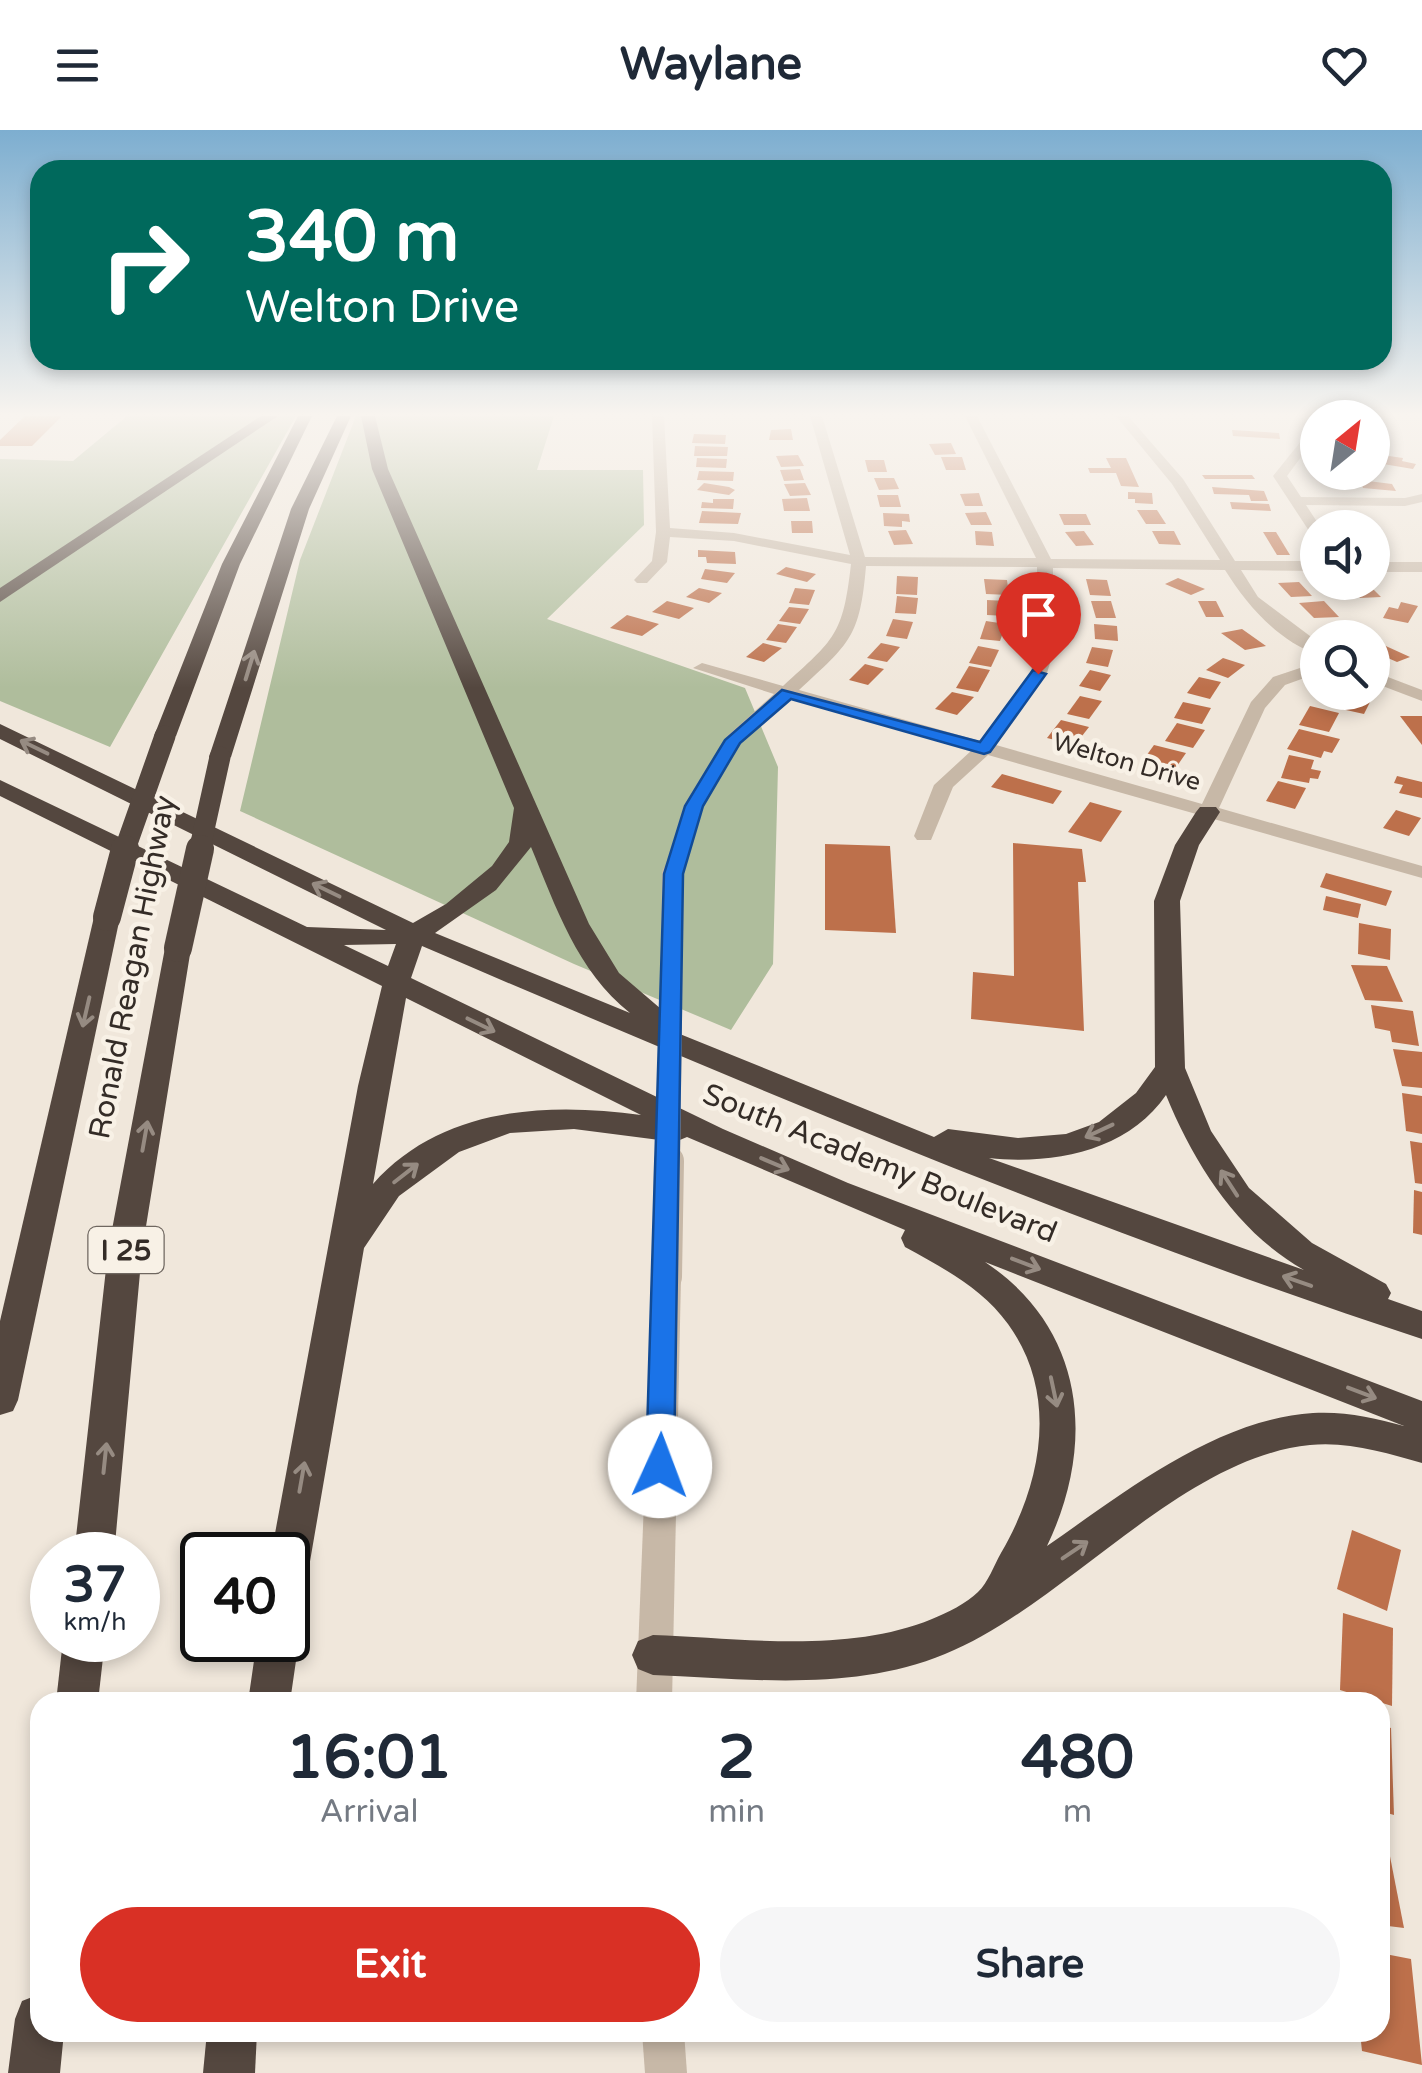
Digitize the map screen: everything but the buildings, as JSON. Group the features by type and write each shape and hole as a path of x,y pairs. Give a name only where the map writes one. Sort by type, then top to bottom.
{"highway":[{"path":"0,596 135,507"},
{"name":"Ronald Reagan Highway","path":"0,1400 127,842 232,564 260,507"},
{"name":"Ronald Reagan Highway","path":"96,1532 126,1252 178,948 220,758 302,507"},
{"path":"396,507 598,967 618,992 716,1058"},
{"path":"0,582 57,559"},
{"name":"South Academy Boulevard","path":"0,731 413,932 803,1097 1028,1186 1422,1326"},
{"name":"South Academy Boulevard","path":"0,787 712,1137 837,1191 1422,1416"},
{"path":"288,928 352,938 413,932 479,892 501,873 521,844 526,808"},
{"path":"1208,812 1188,845 1167,901 1170,1068 1197,1133 1238,1196 1300,1252 1422,1316"},
{"path":"294,1532 393,983 413,932"},
{"path":"803,1097 964,1144 1044,1148 1082,1139 1132,1116 1170,1068"},
{"path":"347,1250 389,1186 433,1152 480,1129 538,1116 591,1116 712,1137"},
{"path":"837,1191 966,1266 1002,1293 1028,1326 1046,1362 1057,1399 1060,1450 1047,1500 994,1604"},
{"path":"653,1655 844,1659 934,1639 994,1604 1200,1468 1257,1439 1312,1429 1380,1436 1422,1447"},
{"path":"78,1692 82,1662"},
{"path":"270,1692 275,1662"},
{"path":"34,2073 37,2042"},
{"path":"229,2073 231,2042"}],"street":[{"path":"642,580 659,562 662,507"},
{"path":"654,1692 674,874 694,806 734,740 842,641 854,611 859,561 843,507"},
{"path":"924,836 944,785 984,749 1038,674 1045,653 1045,562 1017,507"},
{"path":"1193,507 1252,600 1300,638"},
{"path":"663,532 734,537 859,561 1300,565"},
{"path":"1390,568 1422,567"},
{"path":"1401,568 1422,586"},
{"name":"Welton Drive","path":"702,668 1422,872"},
{"path":"1208,812 1257,706 1279,681 1300,673"},
{"path":"1390,683 1422,696"},
{"path":"664,2042 666,2073"}],"green space":[{"path":"0,507 245,507 110,747 0,701"},
{"path":"321,507 644,507 644,525 547,619 745,688 778,767 773,964 731,1030 574,964 240,811 300,560"}],"route":[{"path":"660,1466 674,874 694,806 734,740 788,693 984,749 1038,674"}]}
